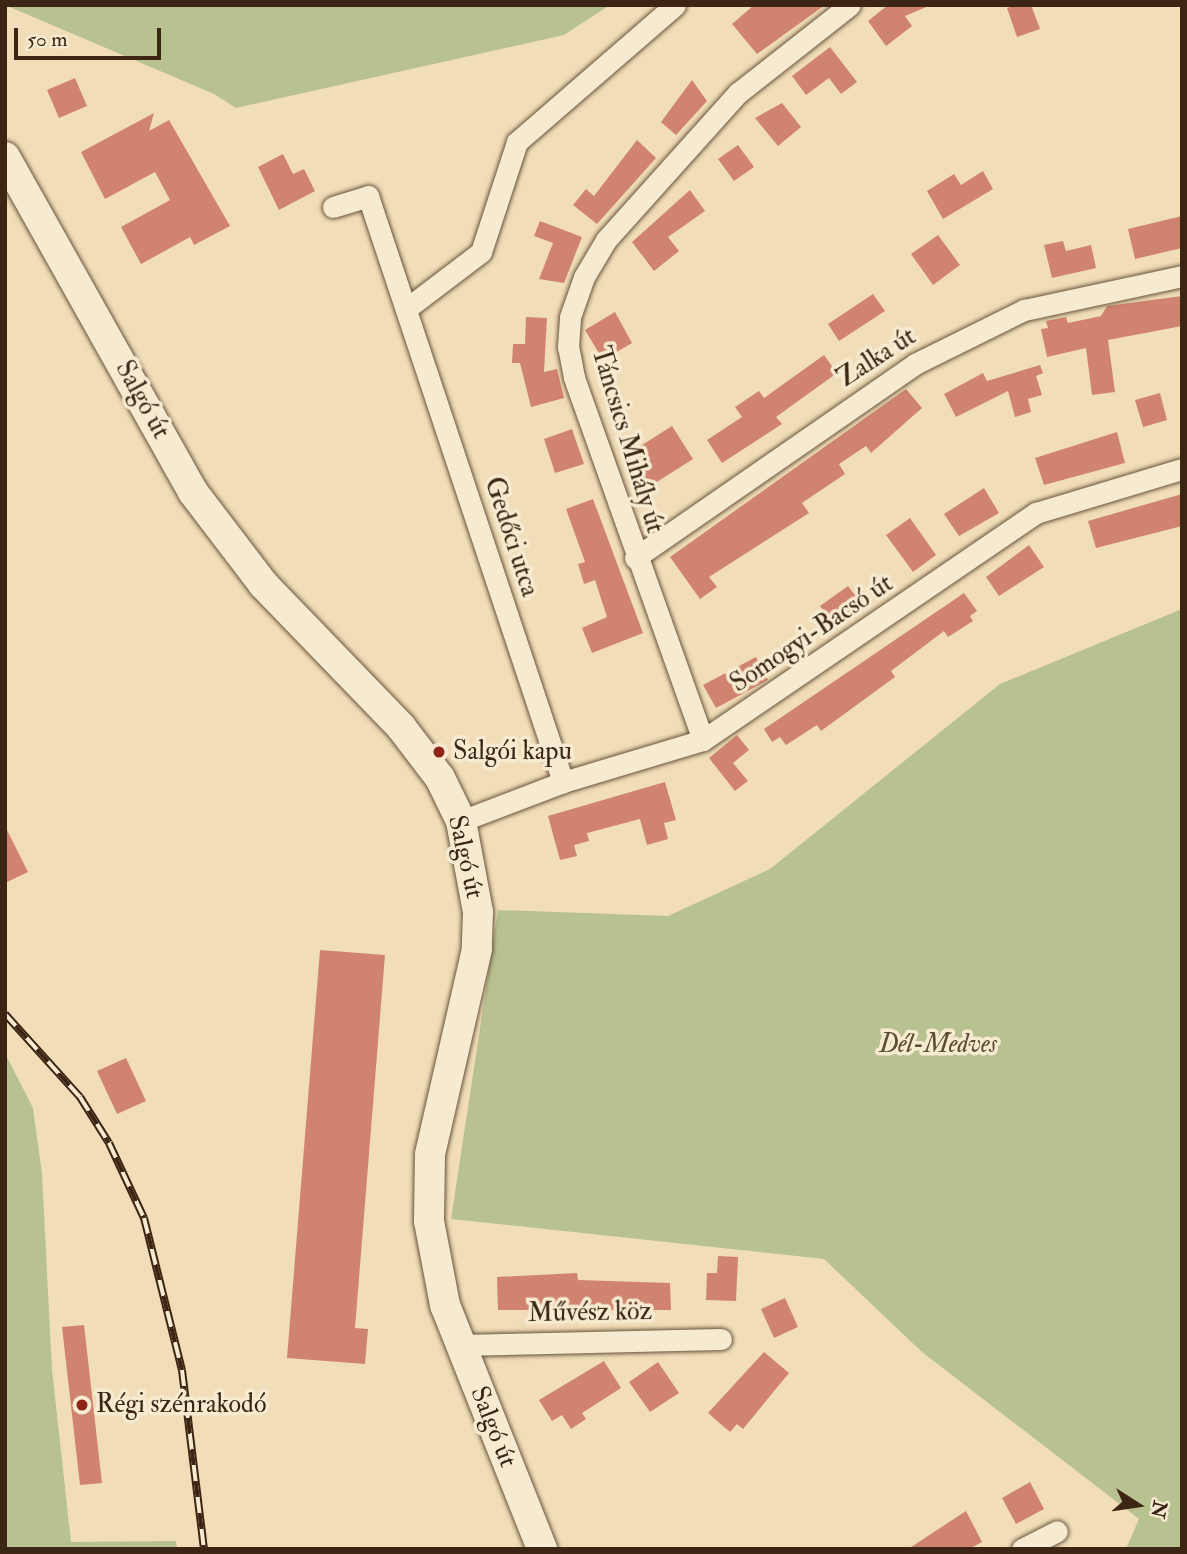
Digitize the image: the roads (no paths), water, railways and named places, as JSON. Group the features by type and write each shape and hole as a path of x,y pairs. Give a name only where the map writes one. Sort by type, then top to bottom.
{"main road":[{"name":"Salgó út","path":"5,157 214,523 263,584 401,727 440,778 461,821 478,912 477,949 430,1155 429,1221 436,1272 460,1345 542,1549"}],"street":[{"path":"406,309 481,252 517,142 675,5"},
{"name":"Táncsics Mihály út","path":"703,740 635,558 568,347 570,317 584,277 606,240 738,93 850,5"},
{"name":"Gedőci utca","path":"333,207 368,196 564,782"},
{"name":"Zalka út","path":"635,558 915,364 1024,310 1182,276"},
{"name":"Somogyi-Bacsó út","path":"461,821 564,782 703,740 1036,513 1182,469"},
{"name":"Művész köz","path":"460,1345 722,1339"},
{"path":"1022,1549 1057,1531"}],"railway":[{"path":"5,1014 80,1097 109,1143 144,1218 182,1370 204,1549"}],"place":[{"name":"Salgói kapu","path":"439,752"},
{"name":"Régi szénrakodó","path":"82,1405"}],"park label":[{"name":"Dél-Medves","path":"938,1045"}]}
